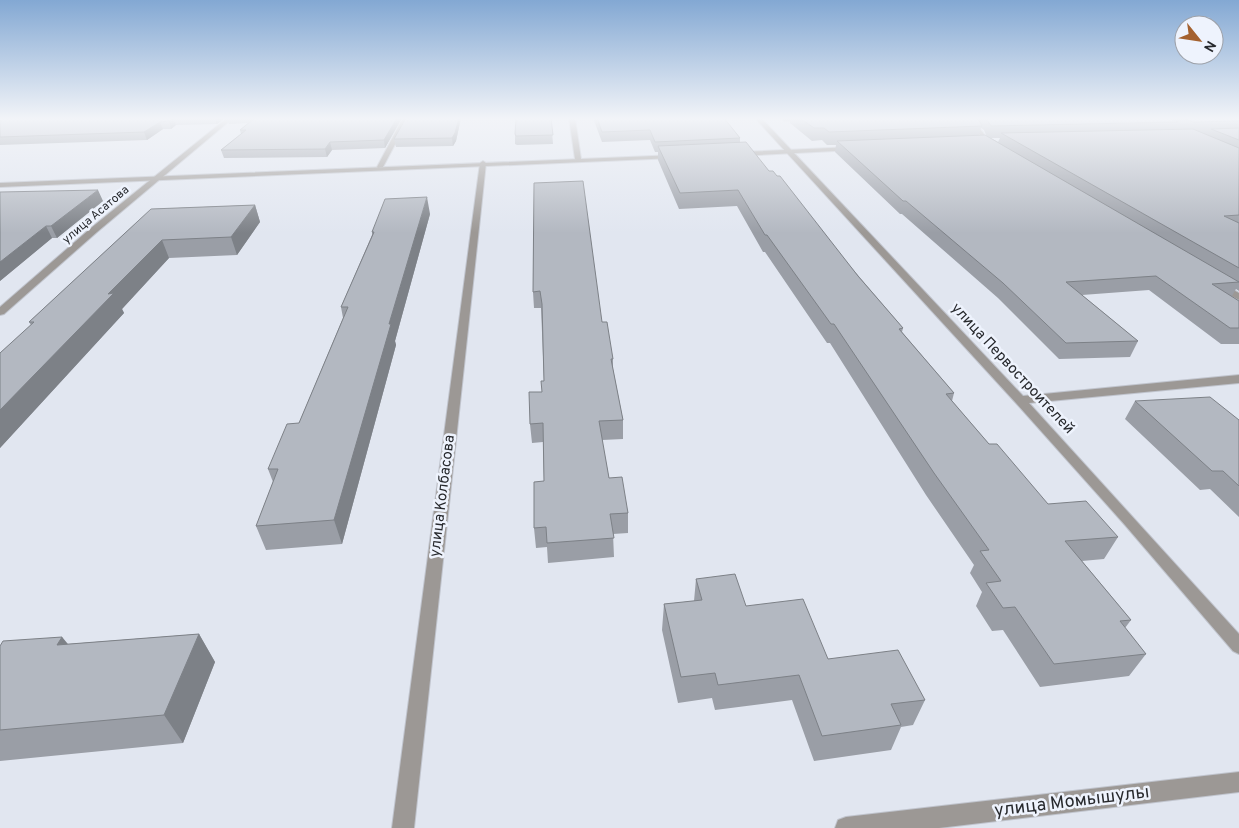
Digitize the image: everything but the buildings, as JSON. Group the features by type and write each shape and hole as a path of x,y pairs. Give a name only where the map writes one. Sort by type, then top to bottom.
{"street":[{"name":"улица Асатова","path":"0,312 94,230 184,157"},
{"path":"380,167 385,157"},
{"path":"0,185 380,167 668,157"},
{"name":"улица Первостроителей","path":"795,157 1130,521 1239,646"},
{"name":"улица Колбасова","path":"403,828 483,163"},
{"path":"1214,282 1239,297"},
{"path":"1020,400 1239,378"},
{"name":"улица Момышулы","path":"846,828 1239,782"}]}
